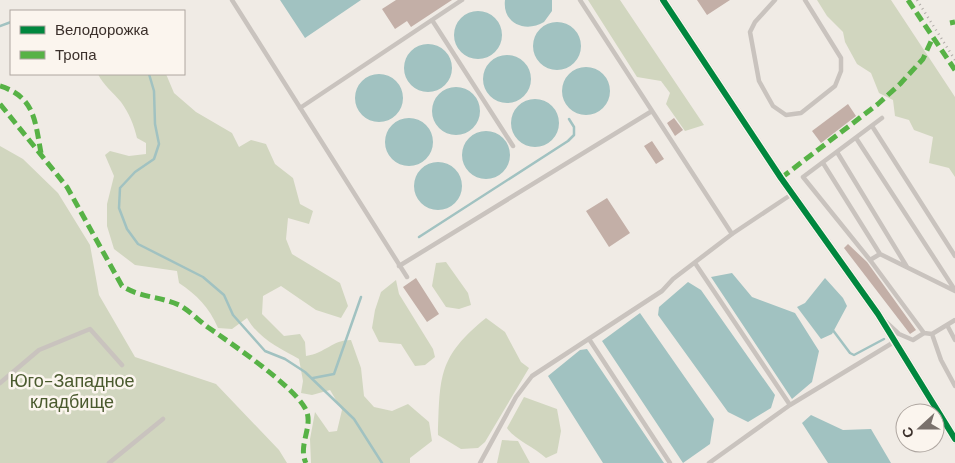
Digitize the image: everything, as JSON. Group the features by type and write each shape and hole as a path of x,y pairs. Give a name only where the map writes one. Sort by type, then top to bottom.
{"street":[{"path":"663,0 792,194 878,314 955,438"}],"lane":[{"path":"232,0 407,277"},
{"path":"300,108 462,0"},
{"path":"580,0 732,234"},
{"path":"775,0 755,22 750,32 758,81 773,106 786,115 801,113 835,86 841,71 841,58 805,0"},
{"path":"432,20 514,146"},
{"path":"399,266 652,111"},
{"path":"882,118 803,177 870,260 924,333"},
{"path":"872,126 955,256"},
{"path":"856,138 955,291"},
{"path":"837,152 907,267"},
{"path":"823,163 880,254 955,291"},
{"path":"480,463 516,397 532,376 662,291 673,279 732,234 792,194"},
{"path":"870,260 880,254"},
{"path":"695,263 790,405"},
{"path":"878,314 899,334 913,340 924,333 932,334 955,320"},
{"path":"946,325 955,340"},
{"path":"0,382 40,350 90,330 122,364"},
{"path":"932,334 941,360 955,386"},
{"path":"589,339 670,463"},
{"path":"709,463 790,405 894,342"},
{"path":"109,463 163,419"}],"green space":[{"path":"588,0 620,0 704,125 685,131 666,104 670,93 661,81 637,77"},
{"path":"817,0 891,0 955,97 955,177 949,168 929,163 933,137 914,130 909,120 895,116 893,100 879,93 871,73 857,64 845,42 843,32 827,16"},
{"path":"99,75 166,75 174,93 196,112 232,133 239,147 251,140 266,144 275,164 293,178 300,204 313,211 309,224 288,218 286,239 292,254 340,283 348,306 341,318 316,310 281,286 263,296 262,314 284,336 300,334 305,342 306,356 339,342 351,340 361,368 364,396 374,407 392,411 408,404 429,422 432,441 410,458 410,463 311,463 310,439 315,412 329,432 337,431 342,410 330,390 312,395 301,393 303,381 299,359 263,337 247,318 232,329 218,328 202,302 179,283 177,271 135,265 114,249 107,226 107,204 114,176 105,155 110,151 129,156 146,154 146,143 137,138 131,119 124,106"},
{"name":"Юго-Западное кладбище","path":"0,146 23,159 58,193 90,245 99,295 135,357 216,384 279,450 287,463 0,463"},
{"path":"446,262 468,293 471,305 459,309 446,307 432,286 436,263"},
{"path":"396,280 399,294 433,349 435,357 425,365 415,366 401,344 379,342 372,328 381,292"},
{"path":"486,318 505,332 521,362 529,368 485,442 478,448 461,449 438,435 441,382 450,357 459,344"},
{"path":"524,397 557,409 561,431 557,453 546,458 514,436 507,428"},
{"path":"502,440 518,441 530,463 497,463"}],"water":[{"path":"280,0 361,0 305,38"},
{"path":"505,0 552,0 552,11 544,22 530,27 523,26 511,20 507,15"},
{"path":"473,11 483,11 495,18 502,30 502,40 495,52 483,59 473,59 465,55 458,48 454,40 454,30 458,22 465,15"},
{"path":"552,22 562,22 574,29 581,41 581,51 574,63 562,70 552,70 544,66 537,59 533,51 533,41 537,33 544,26"},
{"path":"423,44 433,44 445,51 452,63 452,73 445,85 433,92 423,92 415,88 408,81 404,73 404,63 408,55 415,48"},
{"path":"502,55 512,55 524,62 531,74 531,84 524,96 512,103 502,103 494,99 487,92 483,84 483,74 487,66 494,59"},
{"path":"581,67 591,67 603,74 610,86 610,96 603,108 591,115 581,115 573,111 566,104 562,96 562,86 566,78 573,71"},
{"path":"374,74 384,74 396,81 403,93 403,103 396,115 384,122 374,122 366,118 359,111 355,103 355,93 359,85 366,78"},
{"path":"451,87 461,87 473,94 480,106 480,116 473,128 461,135 451,135 443,131 436,124 432,116 432,106 436,98 443,91"},
{"path":"530,99 540,99 552,106 559,118 559,128 552,140 540,147 530,147 522,143 515,136 511,128 511,118 515,110 522,103"},
{"path":"404,118 414,118 426,125 433,137 433,147 426,159 414,166 404,166 396,162 389,155 385,147 385,137 389,129 396,122"},
{"path":"481,131 491,131 503,138 510,150 510,160 503,172 491,179 481,179 473,175 466,168 462,160 462,150 466,142 473,135"},
{"path":"433,162 443,162 455,169 462,181 462,191 455,203 443,210 433,210 425,206 418,199 414,191 414,181 418,173 425,166"},
{"path":"732,273 752,297 795,313 819,351 812,382 792,399 711,277"},
{"path":"825,278 843,298 847,306 832,334 821,339 797,307 805,303"},
{"path":"688,282 701,290 775,395 771,408 748,422 728,412 658,315 659,307"},
{"path":"640,313 714,419 710,444 683,463 602,341"},
{"path":"587,349 664,463 603,463 548,376 580,350"},
{"path":"811,415 843,430 871,429 891,463 828,463 802,423"}],"building":[{"path":"396,0 452,0 411,27 407,21 395,29 382,9"},
{"path":"697,0 730,0 707,15"},
{"path":"848,104 856,116 821,143 812,131"},
{"path":"674,118 683,130 675,136 667,123"},
{"path":"652,141 664,159 656,164 644,146"},
{"path":"607,198 630,233 609,247 586,211"},
{"path":"848,244 867,262 916,330 910,334 844,248"},
{"path":"416,278 439,314 427,322 403,287"}],"waterway":[{"path":"0,26 10,22"},
{"path":"149,75 154,91 155,124 159,144 154,159 135,172 120,188 119,208 127,229 138,244 203,277 224,295 233,315 265,351 285,359 305,372 354,419 382,463"},
{"path":"419,237 568,141 574,135 574,127 569,119"},
{"path":"313,378 334,374 361,297"},
{"path":"832,329 850,353 854,355 884,339"}],"railway":[{"path":"917,0 955,60"}],"marked path":[{"path":"908,0 955,70"},
{"path":"950,23 955,22"},
{"path":"781,178 878,104 900,84 923,59 933,37"},
{"path":"0,86 12,91 27,104 35,121 41,153"},
{"path":"0,104 67,187 122,286 136,293 172,302 183,307 261,365 298,399 308,415 303,449 306,463"}],"cycle path":[{"path":"663,0 781,178 878,314 955,439"}]}
